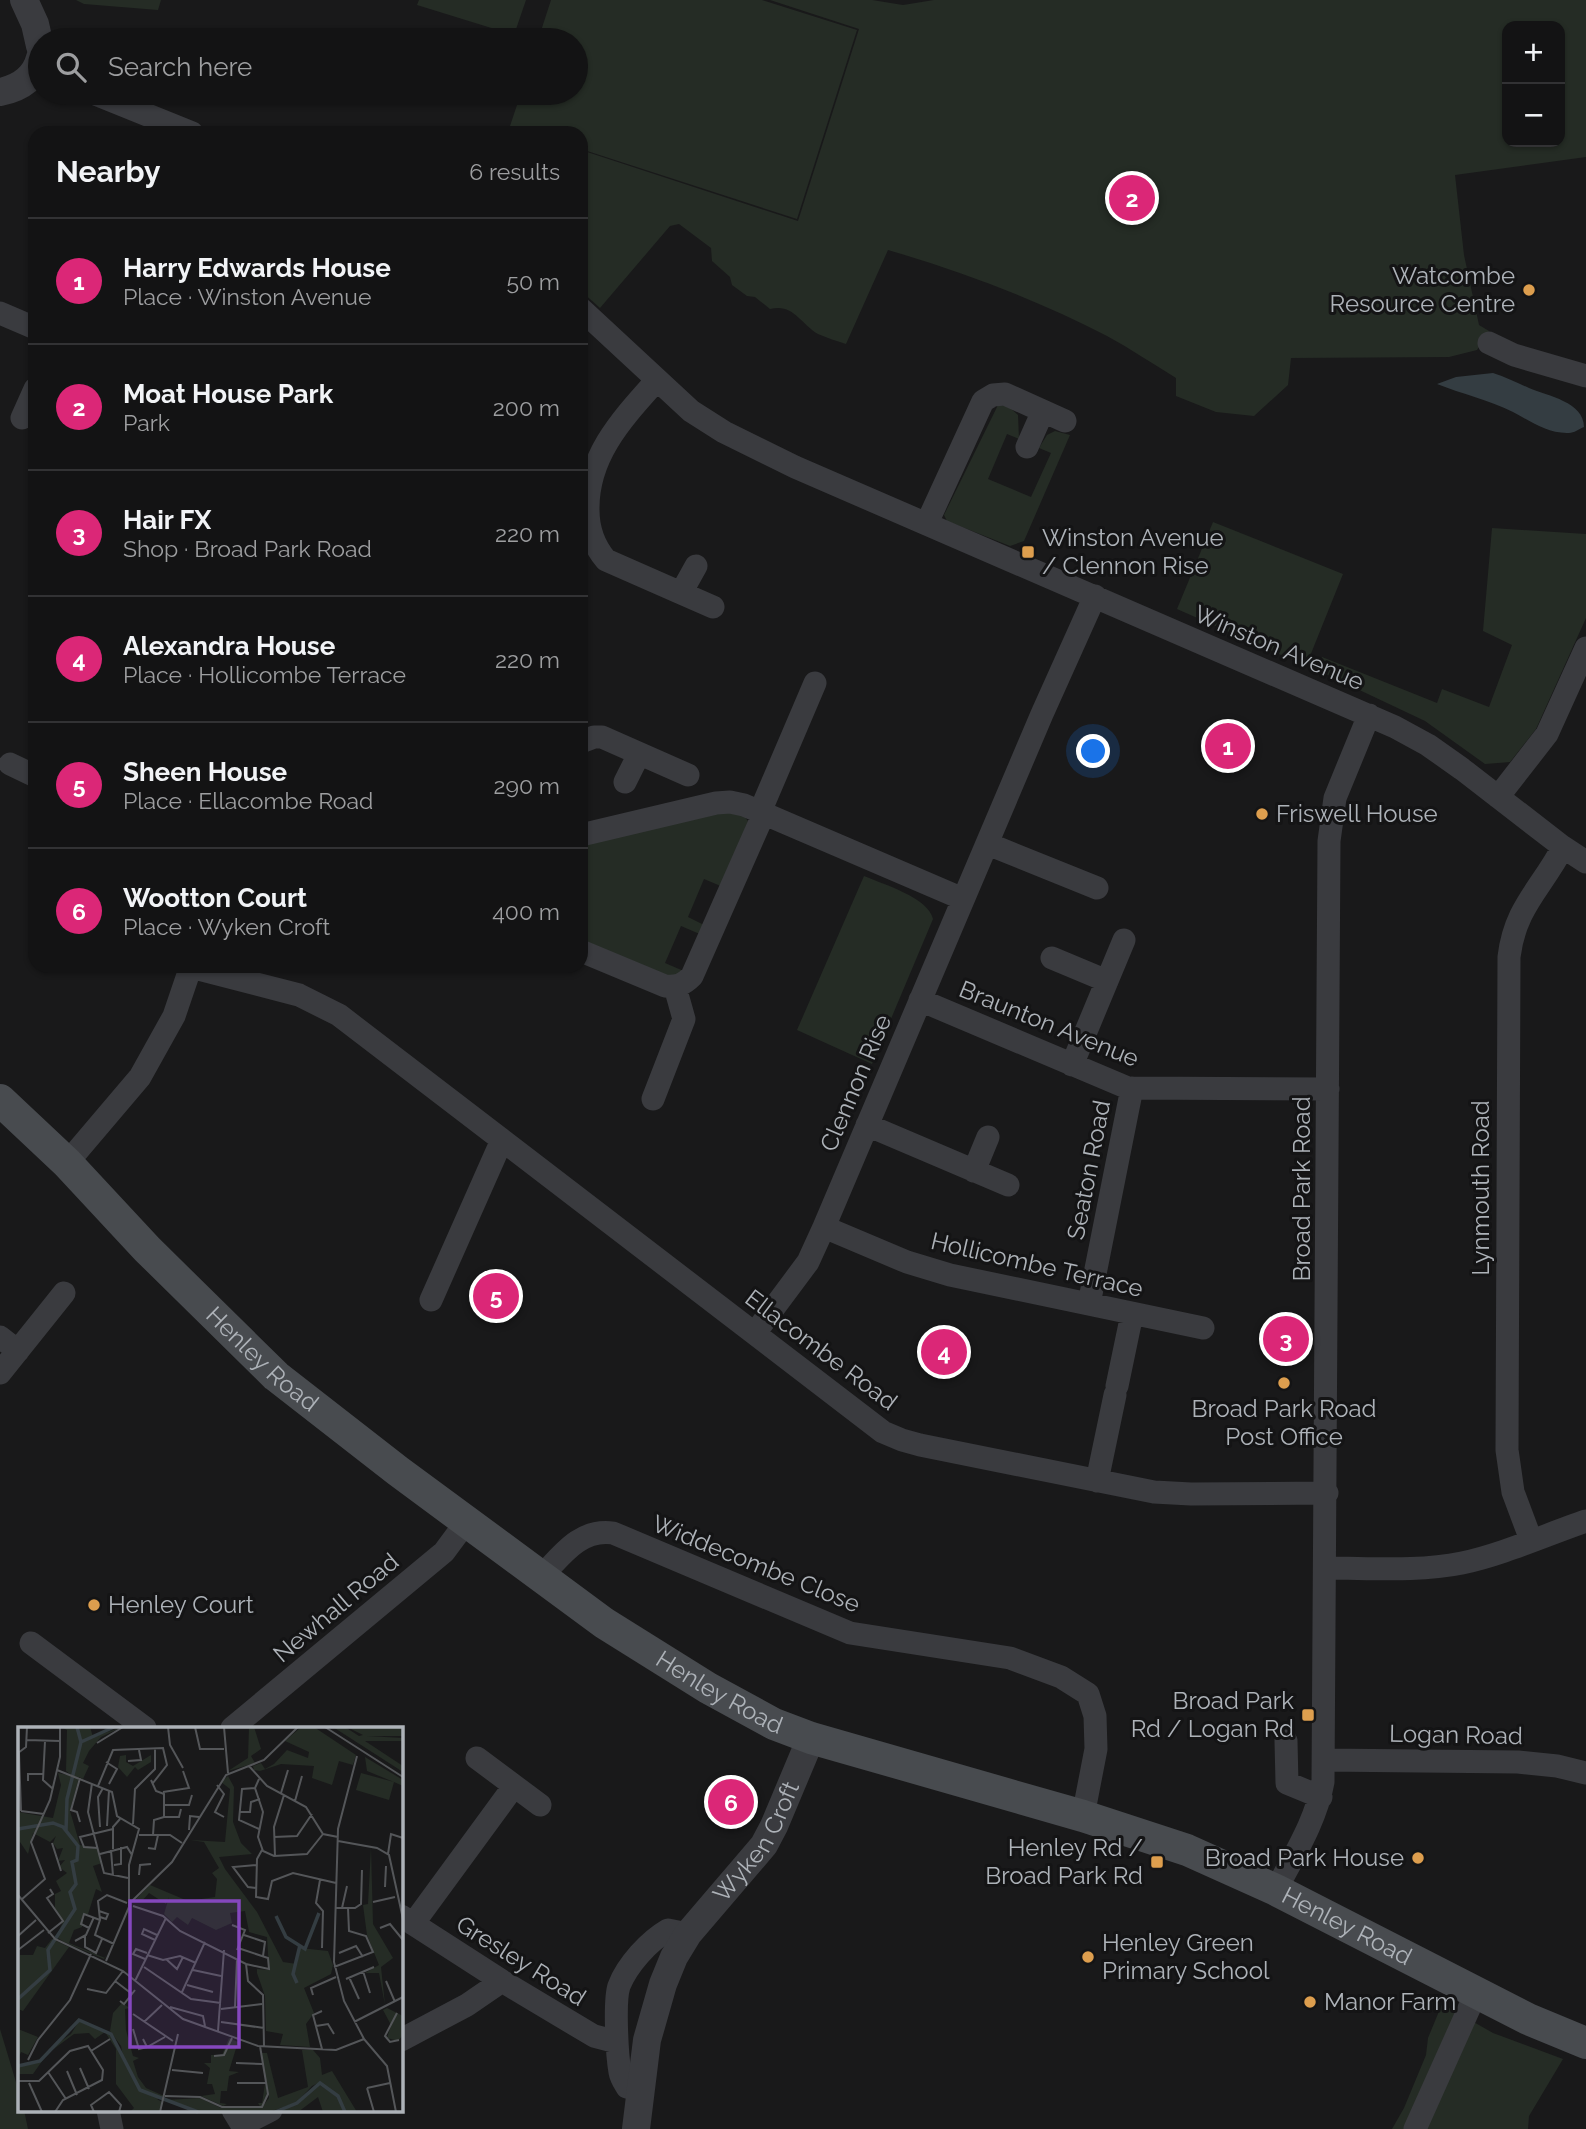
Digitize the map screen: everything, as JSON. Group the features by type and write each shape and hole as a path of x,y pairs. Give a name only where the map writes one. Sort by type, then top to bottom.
{"main road":[{"name":"Henley Road","path":"0,1100 67,1163 147,1248 276,1376 398,1471 604,1623 708,1688 774,1724 811,1738 1083,1816 1187,1850 1276,1890 1528,2019 1586,2043"}],"street":[{"path":"26,1 36,28"},
{"path":"0,92 28,80"},
{"path":"123,105 175,126"},
{"path":"0,313 28,325"},
{"name":"Winston Avenue","path":"588,316 691,411 724,432 795,467 1369,715 1428,745 1586,862"},
{"path":"1489,343 1514,355 1586,376"},
{"path":"656,380 618,425 600,453 589,487 589,523 600,553 606,560 713,607"},
{"path":"928,523 983,401 993,395 1005,394 1065,421"},
{"path":"22,418 28,405"},
{"path":"1027,447 1043,411"},
{"path":"681,593 696,566"},
{"name":"Clennon Rise","path":"755,1333 808,1262 1095,596"},
{"path":"1498,797 1577,693 1586,648"},
{"path":"588,954 664,986 684,984 692,976 815,683"},
{"name":"Broad Park Road","path":"1276,1890 1307,1831 1321,1797 1324,1760 1331,816 1339,784 1369,715"},
{"path":"588,739 602,737 688,775"},
{"path":"625,782 639,754"},
{"path":"10,764 28,773"},
{"path":"588,833 730,802 963,898"},
{"path":"988,844 1097,888"},
{"name":"Lynmouth Road","path":"1531,1540 1513,1492 1507,1450 1509,957 1511,936 1519,915 1563,847"},
{"path":"1072,1065 1124,940"},
{"path":"1052,958 1107,981"},
{"path":"67,1163 140,1077 174,1016 189,973"},
{"name":"Ellacombe Road","path":"214,973 299,995 339,1015 883,1432 902,1440 1097,1481 1134,1481 1191,1494 1327,1493"},
{"path":"653,1099 684,1019 675,987"},
{"name":"Braunton Avenue","path":"920,1000 1132,1088 1328,1089"},
{"name":"Seaton Road","path":"1089,1304 1132,1088"},
{"path":"867,1125 1008,1185"},
{"path":"974,1171 988,1137"},
{"path":"432,1300 502,1140"},
{"name":"Hollicombe Terrace","path":"824,1227 926,1269 1203,1328"},
{"path":"0,1373 9,1344 64,1293"},
{"path":"1097,1481 1132,1314"},
{"name":"Newhall Road","path":"233,1727 443,1552 467,1521"},
{"path":"1326,1568 1416,1568 1459,1563 1478,1559 1586,1521"},
{"name":"Widdecombe Close","path":"541,1577 577,1539 607,1532 850,1633 1010,1658 1061,1677 1088,1694 1096,1716 1096,1749 1083,1816"},
{"path":"31,1643 144,1727"},
{"name":"Wyken Croft","path":"636,2129 647,2040 663,1984 674,1957 688,1934 764,1845 811,1738"},
{"path":"1286,1741 1287,1783 1321,1797"},
{"path":"477,1758 540,1805"},
{"name":"Logan Road","path":"1324,1760 1534,1762 1586,1773"},
{"path":"407,1920 514,1786"},
{"name":"Gresley Road","path":"407,1920 594,2036 617,2042"},
{"path":"640,2090 627,2087 620,2076 617,2042 618,1989 625,1975 657,1936 668,1930 688,1934"},
{"path":"402,2039 467,2005 502,1981"},
{"path":"1415,2129 1476,1993"},
{"path":"237,2121 265,2112"}],"shaded area":[{"path":"76,0 161,0 158,10 84,4"},
{"path":"419,0 526,0 516,28 491,28 417,5"},
{"path":"551,0 762,0 857,30 797,219 588,151 588,126 510,126 517,105 588,105 588,28 542,28"},
{"path":"770,0 872,0 903,5 934,0 1586,0 1586,157 1455,175 1464,255 1479,325 1489,331 1477,350 1449,357 1291,358 1288,385 1254,416 1216,412 1176,396 1176,378 1107,336 1000,288 888,250 846,344 818,334 791,311 770,309 755,297 747,296 732,285 730,277 712,261 711,248 679,224 670,226 600,308 588,297 588,152 798,221 859,29"},
{"path":"1493,373 1564,401 1578,411 1584,427 1571,433 1554,431 1504,408 1437,384 1456,377"},
{"path":"998,405 1008,406 1018,415 1019,439 1007,434 988,479 1031,497 1051,453 1039,448 1047,435 1055,431 1070,435 1024,541 1010,546 947,521 944,515"},
{"path":"1213,522 1343,574 1306,666 1177,609"},
{"path":"1492,528 1586,534 1586,618 1536,729 1510,762 1485,764 1425,721 1315,669 1322,657 1437,703 1442,689 1489,707 1512,645 1483,631"},
{"path":"728,811 740,811 748,821 723,887 704,879 688,917 706,926 702,935 681,926 665,963 686,972 671,981 588,947 588,842"},
{"path":"864,876 914,898 930,911 933,919 872,1064 797,1030"},
{"path":"1442,2004 1493,2033 1563,2059 1529,2116 1528,2129 1392,2129 1404,2108 1426,2055 1428,2038"},
{"path":"0,2029 18,2089 18,2112 24,2112 28,2129 0,2129"}],"place":[{"name":"Moat House Park","path":"1132,198"},
{"name":"Watcombe Resource Centre","path":"1529,290"},
{"name":"Winston Avenue / Clennon Rise","path":"1028,552"},
{"name":"Harry Edwards House","path":"1228,746"},
{"name":"Friswell House","path":"1262,814"},
{"name":"Sheen House","path":"496,1296"},
{"name":"Hair FX","path":"1286,1339"},
{"name":"Alexandra House","path":"944,1352"},
{"name":"Broad Park Road Post Office","path":"1284,1383"},
{"name":"Henley Court","path":"94,1605"},
{"name":"Broad Park Rd / Logan Rd","path":"1308,1715"},
{"name":"Wootton Court","path":"731,1802"},
{"name":"Broad Park House","path":"1418,1858"},
{"name":"Henley Rd / Broad Park Rd","path":"1157,1862"},
{"name":"Henley Green Primary School","path":"1088,1957"},
{"name":"Manor Farm","path":"1310,2002"}]}
